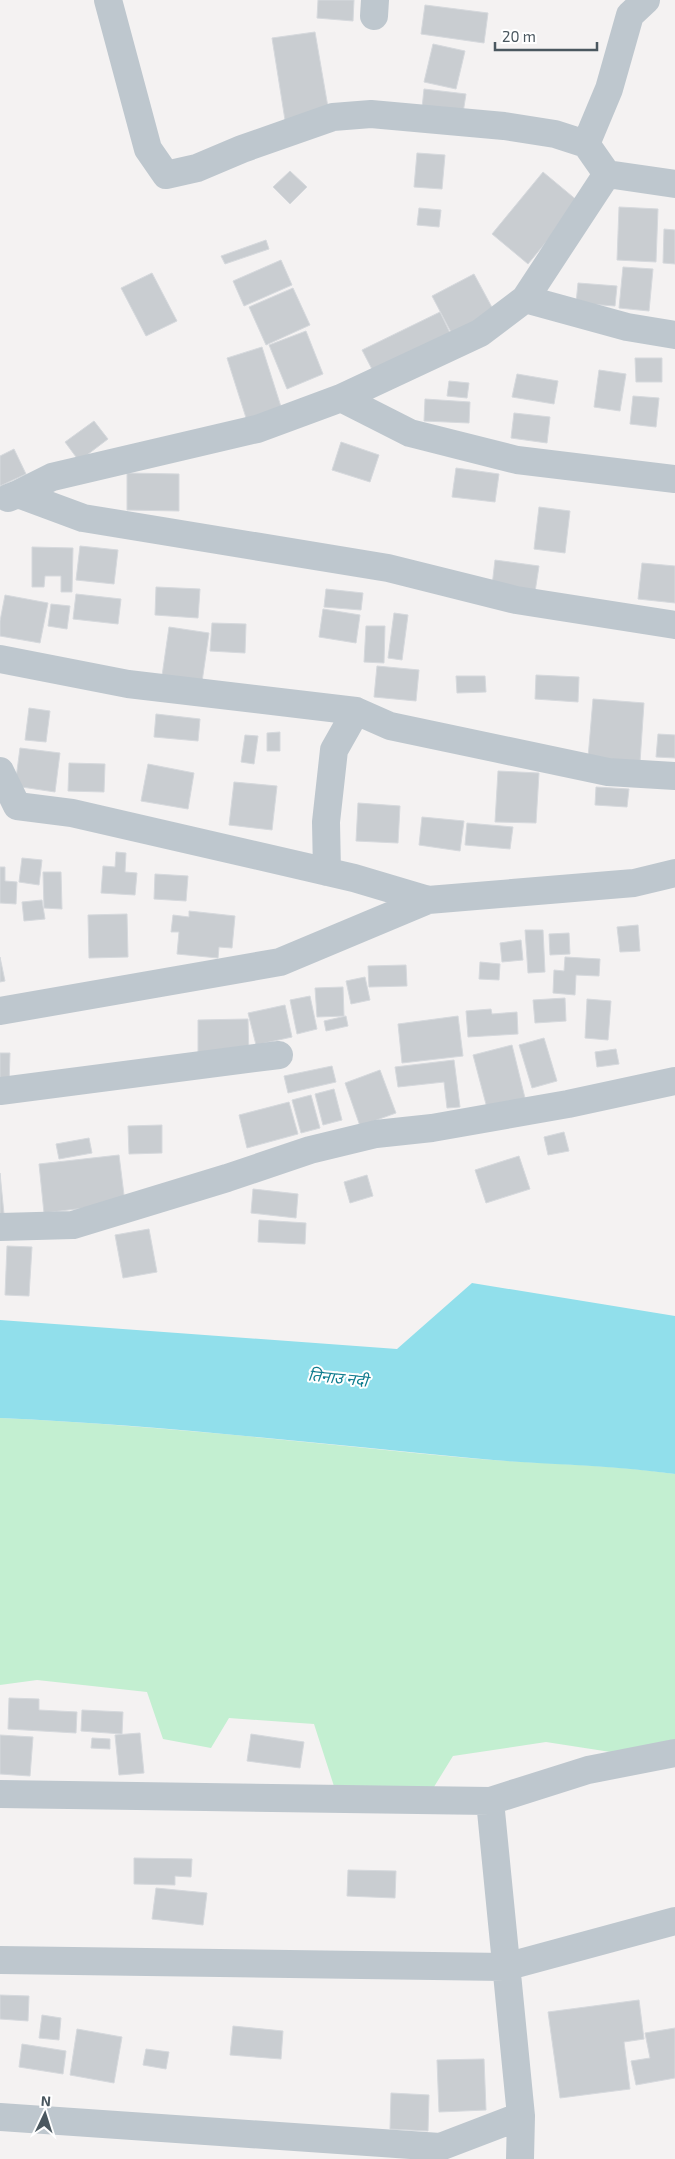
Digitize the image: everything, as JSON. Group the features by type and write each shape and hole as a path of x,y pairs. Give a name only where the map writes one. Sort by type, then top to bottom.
{"street":[{"path":"108,0 148,149 166,175 197,168 242,149 333,116 371,114 504,126 555,134 586,144 607,174 675,184"},
{"path":"586,144 609,89 630,15 646,0"},
{"path":"9,498 52,477 257,429 341,398 480,333 525,299 607,174"},
{"path":"525,299 627,327 675,335"},
{"path":"341,398 410,433 517,460 675,479"},
{"path":"9,498 83,518 388,568 516,600 675,625"},
{"path":"0,659 128,684 356,711 390,726 608,772 675,776"},
{"path":"327,872 326,822 334,750 356,711"},
{"path":"0,771 8,808 72,813 354,878 428,900"},
{"path":"0,1011 280,962 428,900 634,883 675,872"},
{"path":"0,1092 279,1055"},
{"path":"0,1227 73,1224 227,1178 310,1150 376,1134 432,1128 558,1106 675,1081"},
{"path":"0,1794 490,1801 588,1770 675,1753"},
{"path":"490,1801 520,2116 520,2159"},
{"path":"0,1960 505,1968 675,1921"},
{"path":"0,2117 440,2147 520,2116"}],"green space":[{"path":"0,1418 176,1430 468,1458 623,1468 675,1474 675,1739 617,1753 546,1742 453,1756 421,1808 341,1808 314,1724 229,1718 211,1748 163,1739 147,1692 37,1680 0,1685"}],"water":[{"name":"तिनाउ नदी","path":"472,1283 675,1316 675,1474 624,1468 497,1460 177,1430 0,1418 0,1320 397,1349"}],"building":[{"path":"318,0 354,0 353,21 317,18"},
{"path":"425,5 488,13 484,43 421,34"},
{"path":"315,32 329,113 285,120 272,38"},
{"path":"433,44 465,51 456,89 424,82"},
{"path":"424,89 466,94 463,113 422,108"},
{"path":"417,153 445,155 442,189 414,187"},
{"path":"290,171 307,187 290,204 273,187"},
{"path":"543,172 579,202 528,264 492,234"},
{"path":"619,207 658,209 656,262 617,260"},
{"path":"419,208 441,210 439,227 417,225"},
{"path":"664,229 675,230 675,264 663,263"},
{"path":"266,240 269,249 225,264 221,256"},
{"path":"281,260 292,285 244,306 233,281"},
{"path":"623,267 653,269 649,311 619,308"},
{"path":"152,273 177,321 146,336 121,288"},
{"path":"474,274 494,311 452,334 432,296"},
{"path":"578,283 617,286 615,306 576,303"},
{"path":"293,288 310,325 266,345 249,307"},
{"path":"440,312 451,335 374,373 362,350"},
{"path":"306,331 323,374 287,389 269,345"},
{"path":"262,347 283,413 248,424 227,358"},
{"path":"635,358 662,358 662,382 636,382"},
{"path":"599,370 626,374 620,411 594,407"},
{"path":"517,374 558,381 554,404 512,397"},
{"path":"449,381 469,383 467,398 447,396"},
{"path":"633,396 659,398 656,427 630,424"},
{"path":"425,399 470,402 469,423 424,421"},
{"path":"514,413 550,417 547,443 511,438"},
{"path":"94,421 108,439 79,461 65,442"},
{"path":"341,442 379,455 370,482 332,470"},
{"path":"14,449 26,474 0,486 0,456"},
{"path":"456,468 499,474 495,502 452,497"},
{"path":"127,473 179,474 179,511 127,510"},
{"path":"539,507 570,511 565,553 534,549"},
{"path":"80,546 118,550 114,584 76,580"},
{"path":"32,547 73,548 72,592 61,592 61,576 45,576 44,587 32,587"},
{"path":"495,560 539,566 535,592 492,586"},
{"path":"642,563 675,566 675,603 638,599"},
{"path":"156,587 200,589 198,618 155,615"},
{"path":"326,589 363,593 361,610 324,607"},
{"path":"76,594 121,599 118,624 73,619"},
{"path":"5,595 48,603 40,643 0,636 0,621"},
{"path":"51,604 70,606 67,629 48,626"},
{"path":"323,609 360,615 356,643 319,637"},
{"path":"394,613 408,615 402,660 388,658"},
{"path":"212,623 246,624 245,653 210,651"},
{"path":"366,626 385,626 384,663 364,662"},
{"path":"169,627 209,633 202,682 162,676"},
{"path":"377,666 419,670 416,701 374,697"},
{"path":"536,675 579,677 578,702 535,699"},
{"path":"456,676 485,676 486,692 457,693"},
{"path":"593,699 644,703 640,762 588,758"},
{"path":"29,708 50,711 46,742 25,740"},
{"path":"156,714 200,719 198,741 154,737"},
{"path":"280,732 280,751 267,751 267,733"},
{"path":"658,734 675,735 675,758 656,757"},
{"path":"245,735 258,736 254,764 241,762"},
{"path":"20,748 60,753 55,792 15,786"},
{"path":"69,763 105,764 104,792 68,791"},
{"path":"148,764 194,773 188,809 141,801"},
{"path":"498,771 539,773 536,823 495,822"},
{"path":"234,782 277,786 272,830 229,825"},
{"path":"596,787 629,789 627,807 595,805"},
{"path":"358,803 400,806 398,843 356,841"},
{"path":"422,817 464,821 460,851 419,845"},
{"path":"467,823 513,827 510,849 465,845"},
{"path":"116,852 126,853 125,872 137,873 135,895 101,893 103,866 115,867"},
{"path":"22,858 42,860 39,885 19,882"},
{"path":"0,867 5,867 5,881 17,882 16,904 0,903"},
{"path":"43,872 61,872 62,909 44,908"},
{"path":"155,874 188,876 186,901 154,899"},
{"path":"42,900 45,919 24,921 22,902"},
{"path":"189,911 235,916 232,948 219,947 218,958 177,954 179,932 171,932 173,915 189,917"},
{"path":"127,914 128,957 89,958 88,915"},
{"path":"638,925 640,951 620,952 617,927"},
{"path":"525,930 543,930 545,972 528,973"},
{"path":"569,933 570,954 550,955 549,934"},
{"path":"521,940 523,960 502,962 500,943"},
{"path":"0,957 5,981 0,982"},
{"path":"565,957 600,959 599,976 576,975 575,995 553,993 554,970 564,971"},
{"path":"480,962 500,964 499,980 479,979"},
{"path":"406,965 407,986 369,987 368,966"},
{"path":"365,977 370,1000 351,1004 346,981"},
{"path":"343,987 344,1016 317,1017 315,988"},
{"path":"310,996 317,1029 297,1034 290,1000"},
{"path":"565,998 566,1021 535,1023 533,1000"},
{"path":"587,999 611,1001 608,1040 585,1038"},
{"path":"285,1005 292,1037 256,1045 248,1013"},
{"path":"491,1009 492,1014 517,1012 518,1034 468,1037 466,1011"},
{"path":"346,1016 348,1026 326,1031 324,1021"},
{"path":"458,1016 463,1056 402,1063 398,1024"},
{"path":"248,1019 249,1057 198,1057 198,1020"},
{"path":"544,1038 557,1081 532,1088 519,1045"},
{"path":"512,1045 525,1098 487,1108 473,1055"},
{"path":"616,1049 619,1064 597,1067 595,1052"},
{"path":"0,1053 10,1053 9,1086 0,1086"},
{"path":"454,1060 460,1107 447,1108 444,1082 398,1087 395,1067"},
{"path":"332,1066 336,1082 288,1093 284,1076"},
{"path":"380,1070 396,1113 360,1126 345,1083"},
{"path":"334,1089 342,1120 323,1125 315,1094"},
{"path":"311,1095 320,1128 301,1133 292,1100"},
{"path":"289,1102 298,1134 247,1148 239,1115"},
{"path":"162,1125 162,1153 129,1154 128,1126"},
{"path":"564,1132 569,1151 548,1155 544,1137"},
{"path":"89,1138 92,1153 59,1159 56,1144"},
{"path":"119,1155 125,1203 44,1213 39,1164"},
{"path":"519,1156 530,1189 486,1203 475,1170"},
{"path":"0,1173 4,1214 0,1214"},
{"path":"367,1175 373,1196 350,1203 344,1182"},
{"path":"253,1189 298,1194 296,1218 251,1213"},
{"path":"259,1220 306,1223 305,1244 258,1242"},
{"path":"149,1229 157,1272 123,1278 115,1235"},
{"path":"7,1246 32,1247 29,1296 5,1295"},
{"path":"9,1698 39,1699 39,1710 77,1712 76,1733 8,1729"},
{"path":"82,1710 123,1712 122,1734 81,1731"},
{"path":"140,1733 144,1773 119,1775 115,1735"},
{"path":"251,1734 304,1742 300,1768 247,1761"},
{"path":"0,1735 33,1737 30,1776 0,1774"},
{"path":"92,1738 110,1739 110,1749 91,1748"},
{"path":"134,1858 192,1859 191,1877 175,1876 175,1885 134,1884"},
{"path":"348,1870 396,1871 395,1898 347,1896"},
{"path":"156,1888 207,1893 203,1925 152,1919"},
{"path":"0,1995 29,1996 28,2021 0,2019"},
{"path":"639,2000 644,2039 624,2042 630,2089 560,2098 548,2012"},
{"path":"42,2015 61,2018 59,2040 39,2038"},
{"path":"233,2026 283,2031 281,2059 230,2055"},
{"path":"675,2028 675,2078 636,2085 631,2061 650,2058 645,2033"},
{"path":"77,2029 122,2037 114,2083 70,2075"},
{"path":"22,2044 66,2051 63,2074 19,2067"},
{"path":"146,2049 169,2052 166,2069 143,2065"},
{"path":"484,2059 486,2110 439,2112 437,2060"},
{"path":"391,2093 429,2095 428,2131 390,2129"}]}
